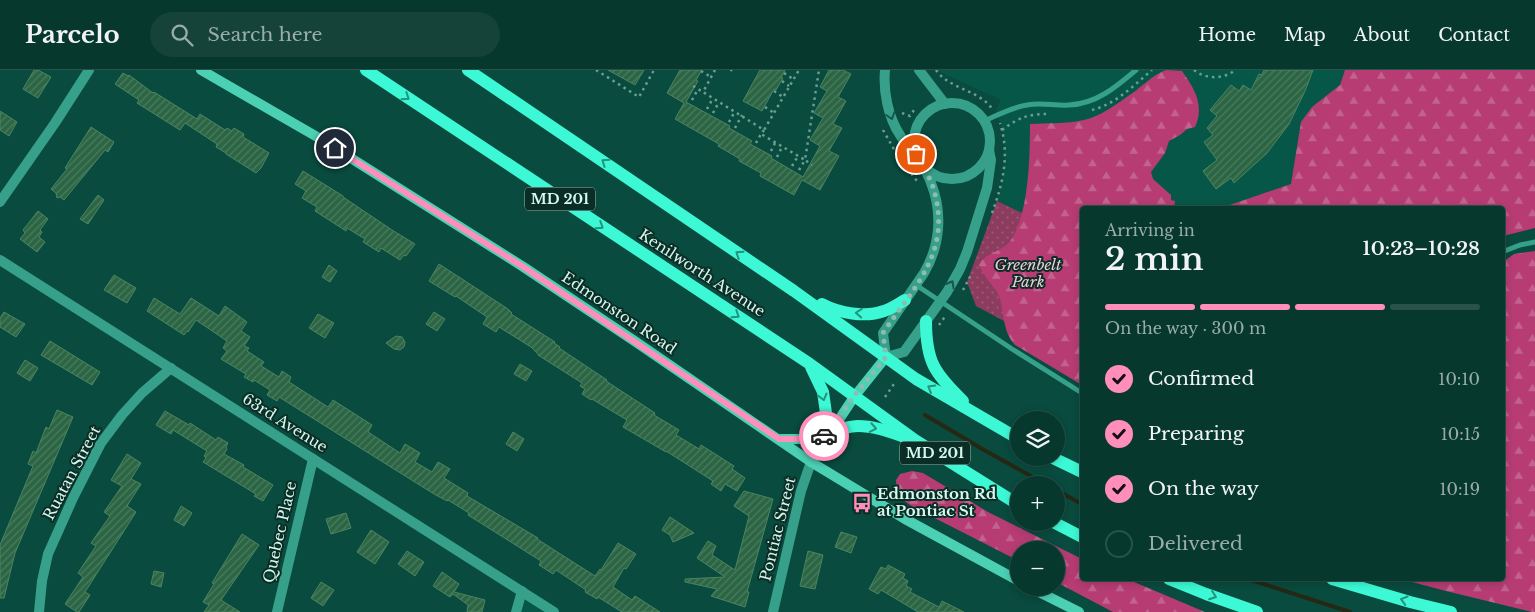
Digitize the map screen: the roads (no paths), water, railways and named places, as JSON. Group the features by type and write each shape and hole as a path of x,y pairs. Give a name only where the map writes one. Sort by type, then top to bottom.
{"main road":[{"name":"Kenilworth Avenue","path":"366,70 810,364 886,417 915,440 1010,499"},
{"path":"468,70 794,291 916,379 1010,434"},
{"path":"794,291 831,309 863,314 883,312 905,300"},
{"path":"926,321 928,353 934,367 954,392 978,414"},
{"path":"810,364 823,392 829,433 856,426 871,427 915,440"},
{"path":"1065,464 1080,471"},
{"path":"1065,528 1080,536"},
{"path":"1175,581 1256,612"},
{"path":"1339,581 1451,612"}],"street":[{"path":"0,202 89,70"},
{"name":"Edmonston Road","path":"201,70 320,138 522,266 811,462 905,519 1010,576"},
{"path":"885,70 887,103 895,127 918,158 935,176 949,180 970,175 985,160 990,140 988,130 979,114 959,104 945,104 931,110 925,114 918,124 914,135 918,158 931,183 937,203 939,227 930,264 883,333 886,357 904,352 940,302 960,270 970,243 989,175 991,160 989,150"},
{"path":"919,70 945,104"},
{"name":"63rd Avenue","path":"0,260 554,612"},
{"name":"Pontiac Street","path":"773,612 801,492 811,462 854,396 886,357"},
{"name":"Ruatan Street","path":"39,612 42,581 48,554 73,498 101,443 122,415 171,368"},
{"path":"779,439 805,439 829,433"},
{"name":"Quebec Place","path":"277,612 313,458"},
{"path":"516,612 522,591"},
{"path":"1047,596 1079,612"}],"lane":[{"path":"984,121 1013,108 1028,104 1069,105 1097,99 1111,91 1136,70"},
{"path":"1505,251 1535,242"},
{"path":"916,285 1080,392"}],"waterway":[{"path":"925,415 1031,476"},
{"path":"1065,495 1080,503"},
{"path":"1254,581 1350,612"}],"place":[{"name":"Edmonston Rd at Pontiac St","path":"862,503"}],"park label":[{"name":"Greenbelt Park","path":"1028,274"}]}
